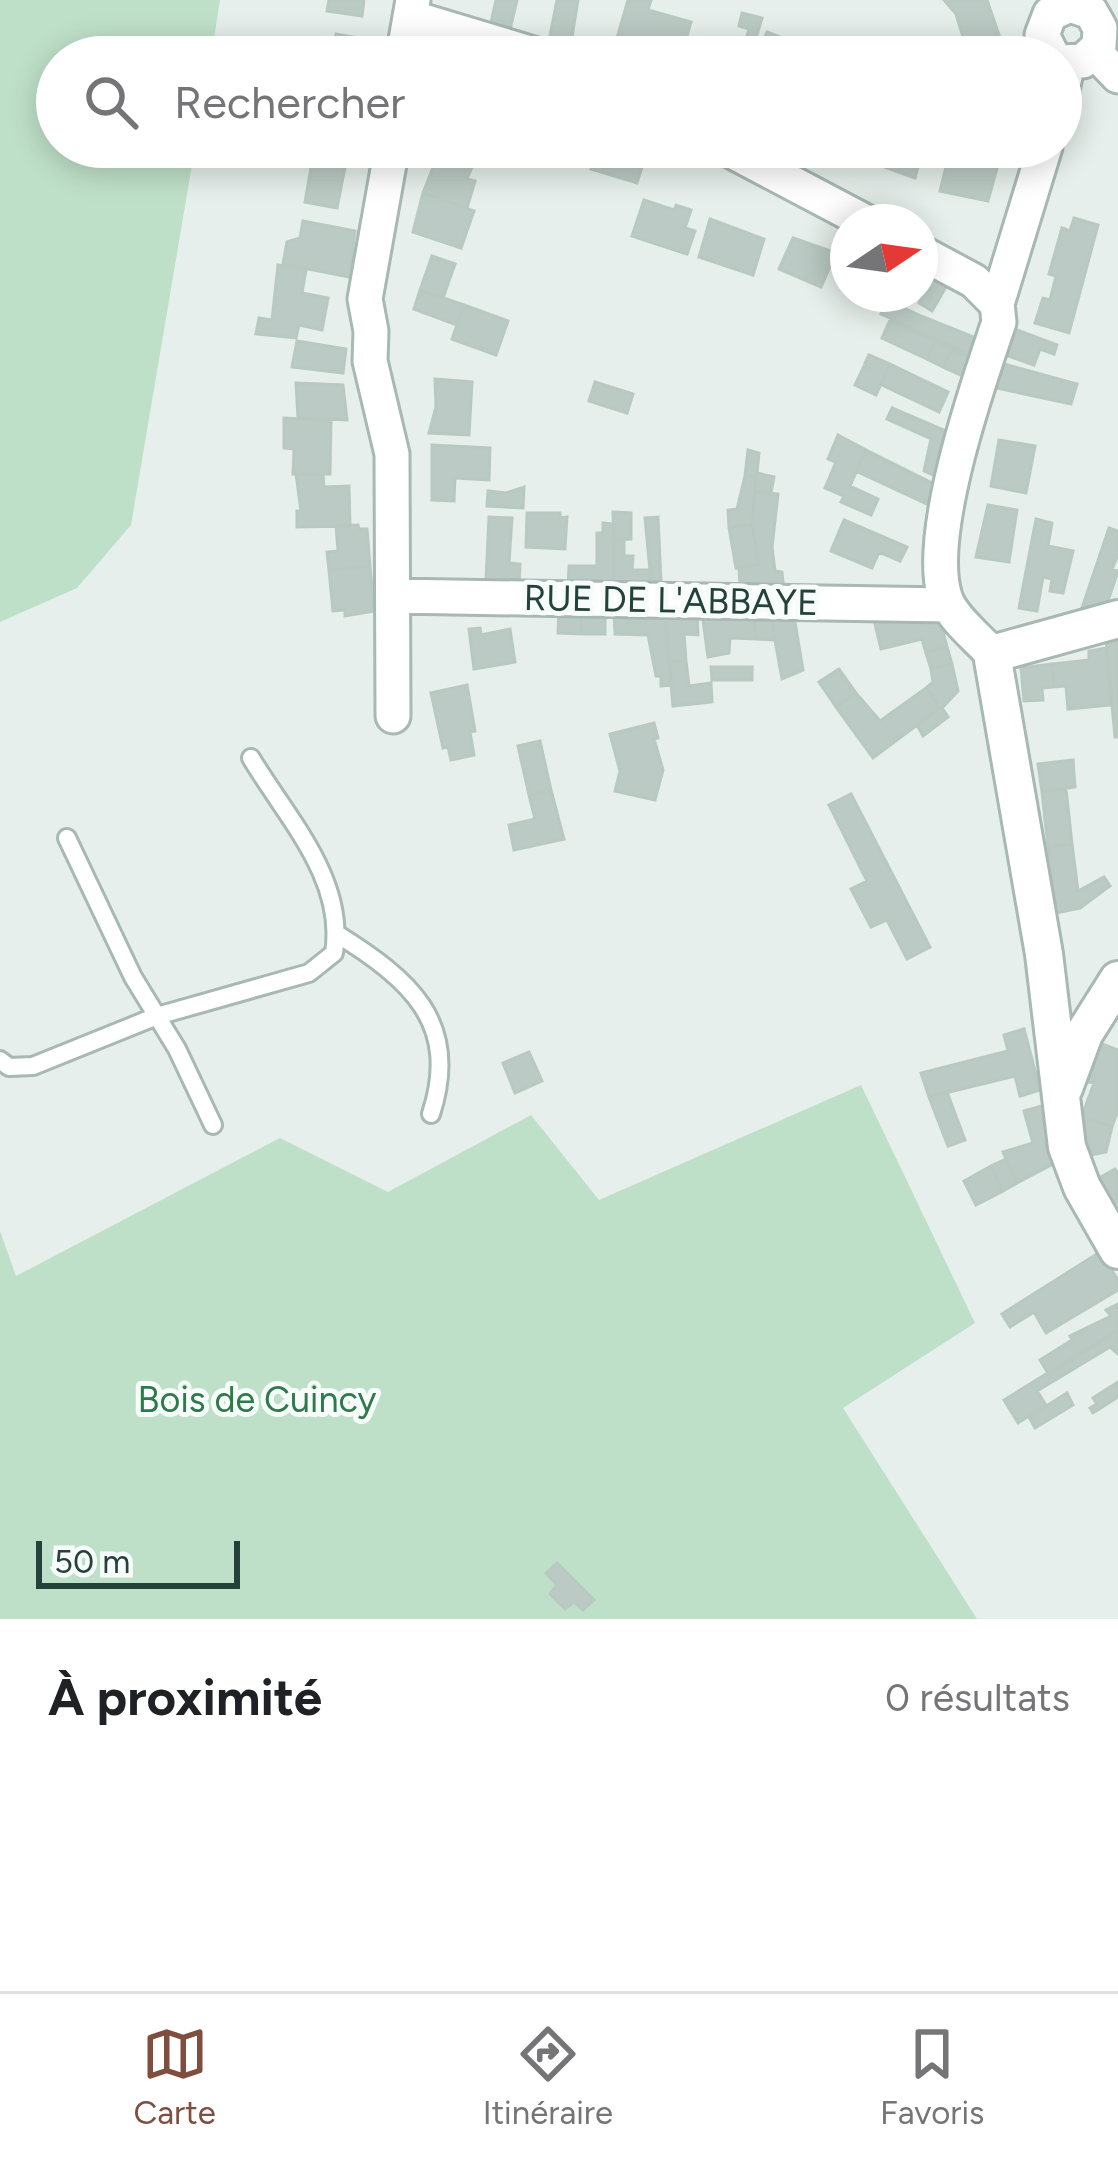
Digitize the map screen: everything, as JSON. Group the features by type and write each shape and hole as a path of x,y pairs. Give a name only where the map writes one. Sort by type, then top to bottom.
{"street":[{"path":"1044,36 1052,5 1078,6 1082,36"},
{"path":"411,8 487,36"},
{"path":"388,168 365,305 372,336 370,362 391,444 393,716"},
{"path":"764,168 832,204"},
{"path":"1039,168 997,304 999,322 964,440 944,530 941,574 947,605 992,654 1046,971 1064,1131 1073,1166 1118,1250"},
{"path":"938,262 974,281 997,304"},
{"name":"RUE DE L'ABBAYE","path":"394,596 947,605"},
{"path":"992,654 1118,619"},
{"path":"1046,971 1064,1000 1094,1016"},
{"path":"1062,1097 1077,1048 1118,980"}],"lane":[{"path":"0,1060 9,1067 33,1066 157,1016 309,973 334,953 337,934 327,879 251,758"},
{"path":"67,838 133,976 213,1125"},
{"path":"337,934 391,967 428,1013 440,1054 441,1083 431,1114"}],"green space":[{"path":"0,0 220,0 214,36 36,36 36,168 191,168 131,525 77,588 0,622"},
{"name":"Bois de Cuincy","path":"861,1085 975,1323 843,1408 977,1619 0,1619 0,1231 16,1276 280,1138 388,1192 531,1115 599,1200"}],"building":[{"path":"329,0 364,0 362,16 327,11"},
{"path":"496,0 517,0 508,36 489,32"},
{"path":"557,0 578,0 572,36 550,36"},
{"path":"628,0 651,0 648,10 691,22 687,36 618,36"},
{"path":"944,0 987,0 999,35 963,36 956,14"},
{"path":"742,13 762,18 757,36 747,36 749,29 739,26"},
{"path":"311,168 345,168 337,208 305,202"},
{"path":"433,168 472,168 467,179 475,181 467,208 423,193"},
{"path":"591,168 642,168 637,183"},
{"path":"887,168 918,168 915,178"},
{"path":"946,168 997,168 988,201 940,191"},
{"path":"423,193 474,211 461,248 413,232"},
{"path":"644,200 691,210 685,228 695,231 687,254 632,236"},
{"path":"1074,218 1098,225 1069,333 1035,323 1043,298 1050,300 1056,276 1049,274 1062,228 1070,231"},
{"path":"710,219 764,239 753,275 699,257"},
{"path":"303,221 355,231 349,277 283,264 287,242 300,238"},
{"path":"793,238 830,251 830,267 821,287 779,269"},
{"path":"432,256 455,264 443,298 420,290"},
{"path":"278,265 306,270 302,293 328,298 322,330 299,325 296,338 256,334 259,318 272,320"},
{"path":"938,273 950,280 938,301"},
{"path":"420,290 464,305 457,325 414,309"},
{"path":"464,305 508,321 496,355 452,339"},
{"path":"912,312 981,340 973,356 881,314"},
{"path":"890,320 935,341 927,359 882,338"},
{"path":"1012,328 1057,345 1054,354 1040,349 1034,365 1003,354"},
{"path":"297,341 346,349 343,373 292,367"},
{"path":"935,341 952,349 943,367 927,359"},
{"path":"952,349 975,359 969,379 943,367"},
{"path":"869,355 890,364 876,395 855,385 864,366 870,368 865,363"},
{"path":"890,364 948,392 939,412 880,384"},
{"path":"1004,364 1077,384 1071,404 997,388"},
{"path":"435,379 472,382 469,435 429,433 436,407"},
{"path":"595,382 633,394 627,413 589,401"},
{"path":"296,383 343,385 347,420 298,418"},
{"path":"892,408 955,435 944,480 924,471 931,439 887,419"},
{"path":"284,418 331,421 330,474 293,474 294,449 284,448"},
{"path":"838,435 866,450 850,486 878,499 871,515 841,502 844,496 825,488 836,462 828,459"},
{"path":"999,440 1035,446 1026,493 991,486"},
{"path":"432,445 490,448 489,480 455,478 454,501 432,500"},
{"path":"748,450 759,453 757,473 774,477 771,493 755,491 756,477 745,476"},
{"path":"866,450 936,485 927,504 856,471"},
{"path":"296,474 323,474 324,487 349,486 350,526 297,527 297,511 301,511"},
{"path":"745,476 756,477 752,525 729,527 728,510 737,509"},
{"path":"524,487 523,508 487,506 488,491 506,493"},
{"path":"755,491 778,494 772,547 784,593 764,592 760,583 740,585 739,567 759,565 752,525"},
{"path":"988,505 1017,510 1009,562 976,557"},
{"path":"613,512 631,513 631,539 614,540"},
{"path":"527,513 567,517 565,549 526,547"},
{"path":"489,517 512,518 509,563 520,564 519,589 508,582 486,580"},
{"path":"658,517 661,581 651,581 645,518"},
{"path":"1036,519 1052,523 1048,546 1073,551 1063,593 1050,591 1052,579 1043,577 1037,611 1019,608"},
{"path":"844,520 907,547 900,561 879,552 872,568 831,551"},
{"path":"603,523 614,524 614,591 568,590 569,566 597,566 597,533 603,533"},
{"path":"752,525 759,565 736,568 729,527"},
{"path":"336,526 367,529 370,566 329,570 327,552 338,551"},
{"path":"1109,528 1118,531 1118,555 1112,569 1118,571 1106,607 1081,611"},
{"path":"614,540 624,540 624,556 633,556 632,570 651,570 651,593 614,591"},
{"path":"370,566 374,611 345,616 345,610 333,611 329,570"},
{"path":"937,608 947,647 926,653 922,639 881,649 872,612"},
{"path":"559,610 581,611 581,634 558,633"},
{"path":"793,610 803,670 782,679 770,613"},
{"path":"581,611 605,611 605,634 581,634"},
{"path":"614,611 664,612 672,685 661,686 661,676 656,676 648,635 615,634"},
{"path":"664,612 697,613 698,635 684,634 686,661 669,662"},
{"path":"702,613 754,613 756,639 730,638 729,653 708,657"},
{"path":"754,613 770,613 775,640 756,639"},
{"path":"480,628 481,635 510,629 515,662 474,669 469,629"},
{"path":"1118,637 1118,737 1115,737 1106,640"},
{"path":"947,647 952,664 931,669 926,653"},
{"path":"1107,648 1111,705 1068,709 1066,686 1054,687 1052,664 1089,660 1089,651"},
{"path":"686,661 689,686 711,683 712,702 673,706 669,662"},
{"path":"952,664 958,691 942,708 948,717 923,736 917,725 940,708 926,688 933,682 931,669"},
{"path":"1052,664 1054,687 1042,688 1043,700 1024,701 1021,668"},
{"path":"711,667 752,667 752,680 712,680"},
{"path":"839,669 856,693 836,707 819,682"},
{"path":"467,685 474,755 451,760 448,747 443,748 431,693"},
{"path":"926,688 940,708 873,758 836,707 856,693 880,721"},
{"path":"654,723 663,770 655,800 615,791 620,771 610,734"},
{"path":"540,741 551,790 529,795 518,746"},
{"path":"1073,760 1075,787 1042,792 1038,764"},
{"path":"1066,789 1072,844 1048,847 1042,792"},
{"path":"551,790 564,839 514,850 509,825 535,819 529,795"},
{"path":"851,794 930,947 907,959 887,920 871,927 851,889 867,881 829,805"},
{"path":"1072,844 1078,891 1104,877 1110,886 1080,908 1056,913 1048,847"},
{"path":"1024,1029 1040,1090 1020,1096 1015,1076 929,1097 921,1073 1008,1051 1004,1035"},
{"path":"1097,1042 1118,1050 1118,1110 1112,1127 1082,1116 1094,1083 1082,1081"},
{"path":"529,1052 542,1081 515,1093 503,1063"},
{"path":"947,1092 965,1140 948,1146 929,1097"},
{"path":"1045,1105 1059,1161 1017,1183 1003,1152 1033,1143 1024,1111"},
{"path":"1082,1116 1112,1127 1106,1152 1091,1155"},
{"path":"1006,1159 1017,1183 1003,1191 991,1166"},
{"path":"991,1166 1003,1191 976,1205 964,1181"},
{"path":"1115,1169 1118,1174 1116,1208 1099,1178"},
{"path":"1100,1252 1118,1280 1118,1290 1046,1333 1034,1312 1010,1327 1002,1314"},
{"path":"1118,1304 1118,1330 1049,1375 1040,1360 1072,1340 1070,1336 1111,1316 1106,1310"},
{"path":"1118,1330 1118,1354 1110,1347 1037,1391 1046,1405 1018,1423 1004,1400"},
{"path":"1118,1382 1118,1397 1093,1413 1090,1408 1097,1404 1093,1398"},
{"path":"1067,1393 1073,1405 1035,1428 1029,1417"},
{"path":"557,1563 594,1600 583,1610 574,1602 565,1609 550,1594 557,1585 546,1573"}]}
